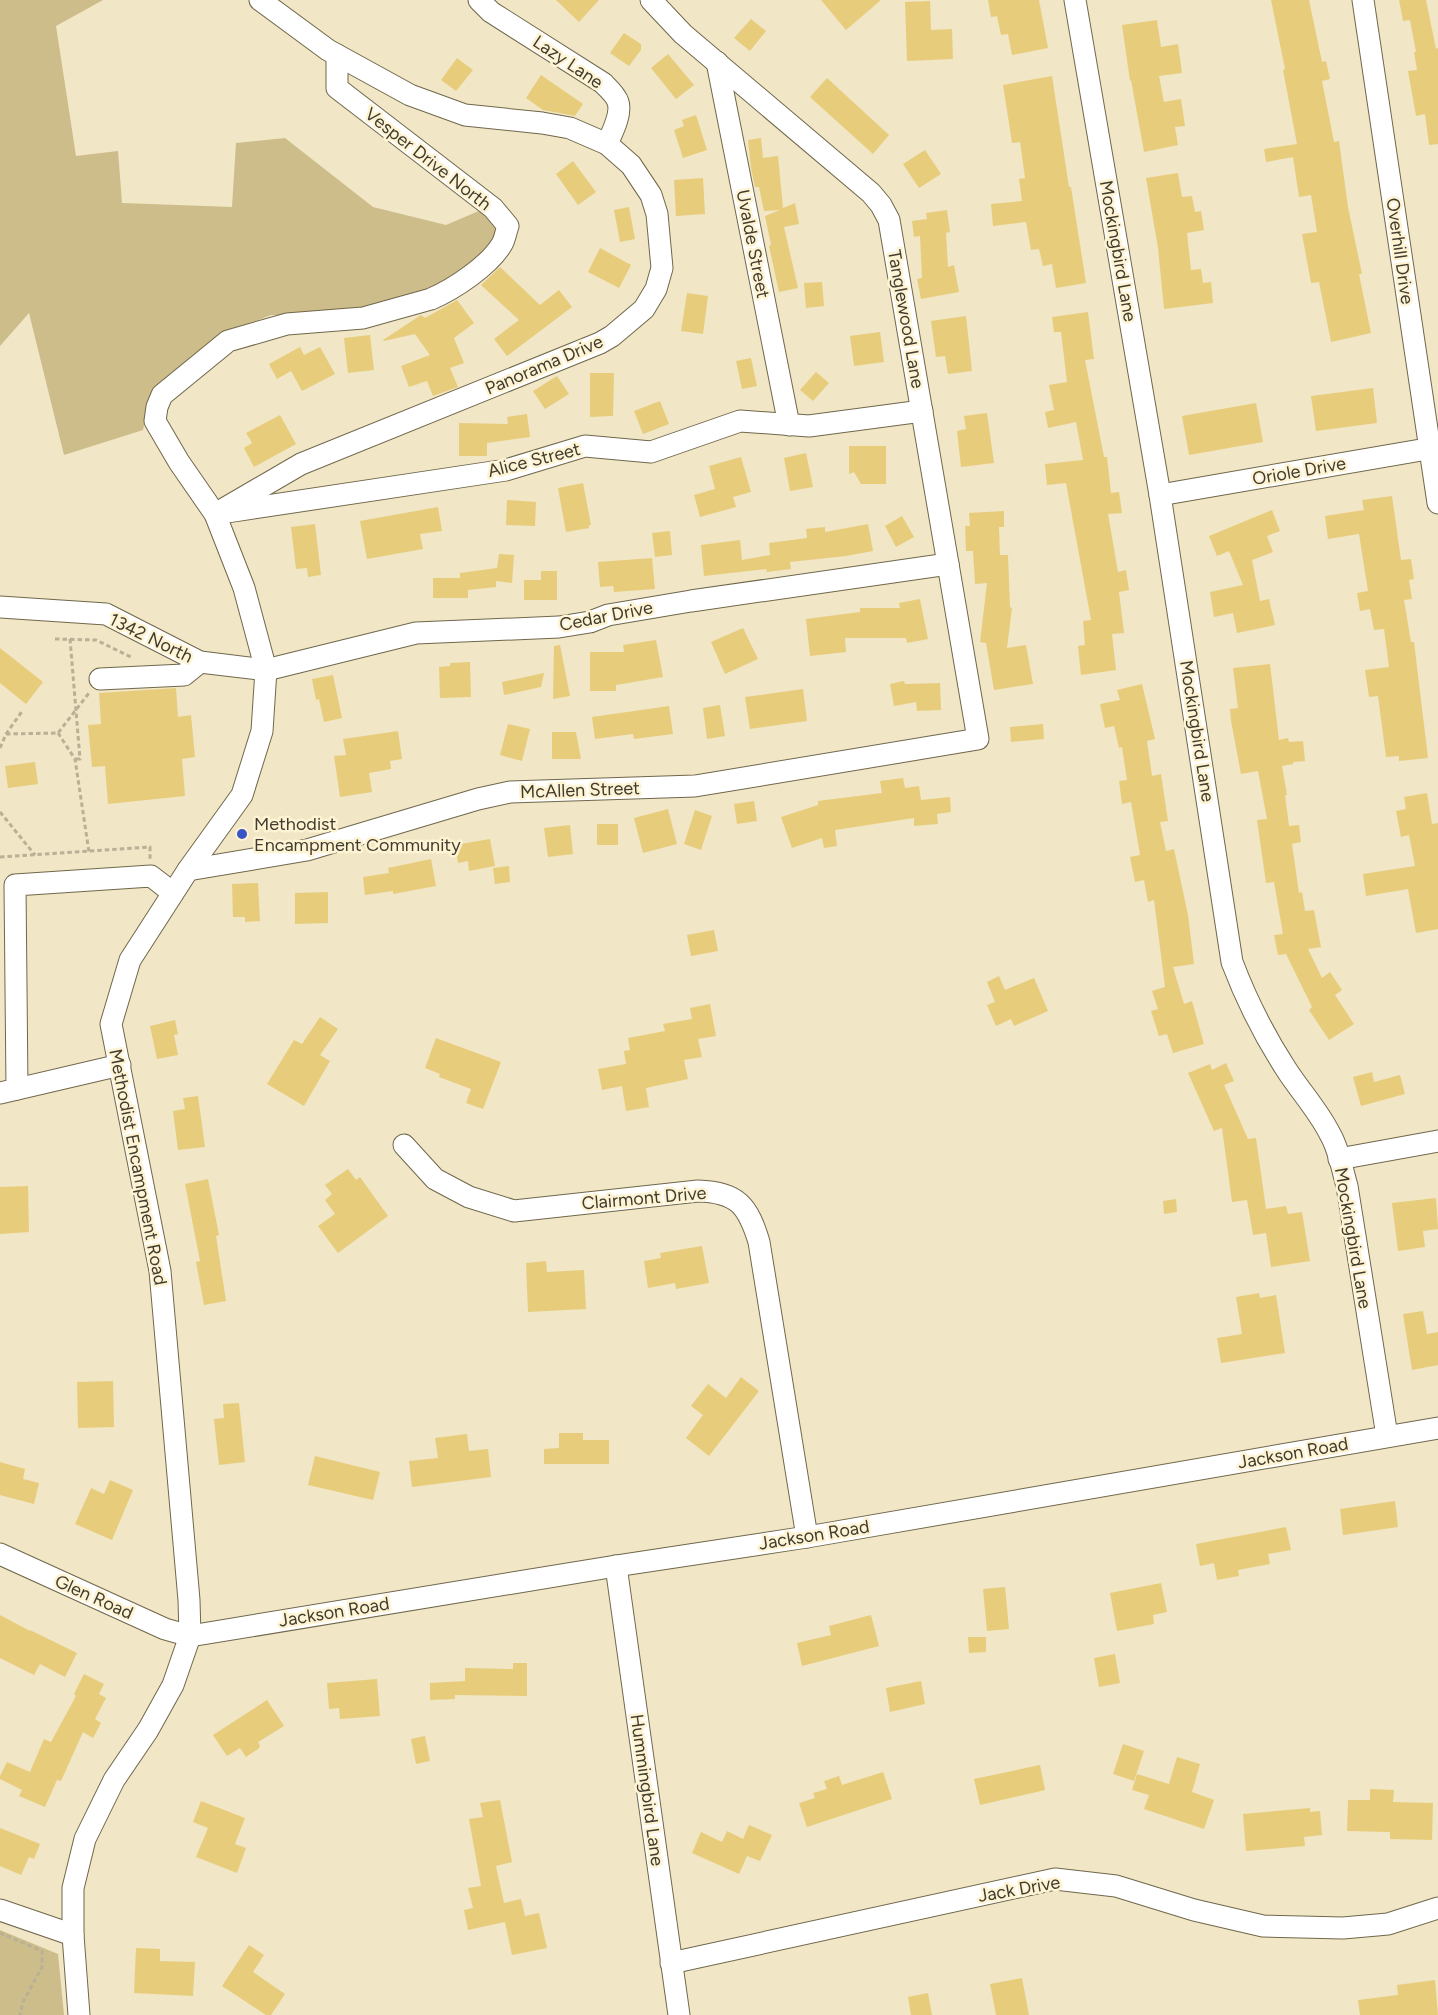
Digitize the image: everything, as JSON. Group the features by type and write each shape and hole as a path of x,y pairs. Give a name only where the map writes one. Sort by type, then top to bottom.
{"street":[{"name":"Panorama Drive","path":"215,514 301,464 600,343 644,309 656,289 662,268 657,214 651,195 631,165 607,144 561,126 465,115 410,95 337,56 260,0"},
{"name":"Lazy Lane","path":"479,0 491,12 603,83 615,95 619,103 619,111 607,144"},
{"name":"Tanglewood Lane","path":"651,0 683,34 871,193 889,220 978,739"},
{"name":"Mockingbird Lane","path":"1075,0 1160,495 1232,962 1246,999 1286,1068 1331,1135 1339,1159 1347,1186 1387,1436"},
{"name":"Overhill Drive","path":"1363,0 1433,448 1438,503"},
{"name":"Vesper Drive North","path":"160,428 155,421 162,395 228,341 287,324 363,318 431,299 464,281 502,244 508,226 493,208 337,88 337,56"},
{"name":"Uvalde Street","path":"717,62 789,425"},
{"name":"Alice Street","path":"215,514 506,470 585,446 651,452 740,421 809,426 922,411"},
{"name":"Methodist Encampment Road","path":"79,2015 73,1935 73,1888 85,1839 114,1780 148,1730 173,1684 190,1636 189,1600 160,1271 111,1024 130,960 188,870 242,795 262,732 266,670 244,588 215,514 179,462 160,428"},
{"name":"Oriole Drive","path":"1160,495 1433,448"},
{"name":"Cedar Drive","path":"266,670 416,633 559,627 590,622 608,615 691,601 948,564"},
{"name":"1342 North","path":"0,607 106,614 200,662 266,670"},
{"path":"100,679 184,675 200,662"},
{"name":"McAllen Street","path":"188,870 307,850 478,799 510,792 695,786 978,739"},
{"path":"120,1065 8,1091 15,885 151,876 173,893"},
{"path":"1339,1159 1438,1141"},
{"name":"Clairmont Drive","path":"404,1145 435,1179 469,1197 514,1211 698,1191 722,1194 742,1204 753,1221 759,1242 807,1537"},
{"name":"Jackson Road","path":"190,1636 807,1537 1438,1428"},
{"name":"Glen Road","path":"0,1554 165,1629 190,1636"},
{"name":"Hummingbird Lane","path":"616,1566 679,2015"},
{"name":"Jack Drive","path":"672,1963 1055,1879 1116,1886 1194,1910 1263,1926 1343,1928 1388,1924 1438,1908"},
{"path":"0,1910 73,1935"}],"path":[{"path":"55,639 96,640 138,660"},
{"path":"70,639 81,759 75,759"},
{"path":"58,733 100,679"},
{"path":"0,748 6,734 23,710"},
{"path":"6,734 58,733"},
{"path":"58,733 75,759 89,852"},
{"path":"0,812 35,855"},
{"path":"0,857 150,847 151,876"},
{"path":"0,1933 42,1951 42,1967 22,2002 20,2015"}],"shaded area":[{"path":"0,0 103,0 56,26 76,156 118,151 122,203 232,207 236,143 285,138 373,207 446,225 481,210 501,226 493,248 474,267 409,302 322,316 271,315 225,333 151,392 143,430 64,455 29,313 0,346"},
{"path":"0,1930 58,1954 64,2015 0,2015"}],"building":[{"path":"556,0 599,0 579,22"},
{"path":"821,0 881,0 846,30"},
{"path":"988,0 1039,0 1048,48 1012,55 1008,34 1001,35 997,16 991,17"},
{"path":"1271,0 1309,0 1322,62 1326,61 1330,79 1322,81 1334,142 1339,141 1348,207 1362,274 1359,274 1371,333 1331,342 1319,282 1311,283 1302,234 1317,232 1311,195 1299,197 1293,157 1266,162 1264,149 1297,144"},
{"path":"1399,0 1426,0 1436,49 1438,48 1438,144 1429,145 1425,114 1416,116 1408,71 1417,70 1414,52 1416,52 1410,20 1403,21"},
{"path":"930,1 931,30 952,29 953,59 907,61 905,2"},
{"path":"751,19 766,31 750,51 734,38"},
{"path":"1157,20 1161,47 1178,44 1182,73 1159,76 1164,102 1181,99 1185,126 1175,127 1178,145 1144,152 1122,25"},
{"path":"624,33 641,44 641,50 629,66 610,53"},
{"path":"668,54 694,85 676,99 651,68"},
{"path":"457,58 473,70 456,91 441,80"},
{"path":"541,75 583,104 575,116 543,110 526,98"},
{"path":"1052,76 1086,283 1056,288 1052,264 1043,266 1039,249 1031,250 1026,222 993,226 991,204 1022,201 1019,179 1025,178 1020,142 1012,143 1003,85"},
{"path":"827,78 889,135 873,154 810,97"},
{"path":"696,115 707,150 683,158 674,130 684,126 682,120"},
{"path":"761,138 763,158 778,156 783,208 795,203 799,224 784,227 798,288 779,292 765,216 780,210 764,211 759,187 755,187 751,168 748,140"},
{"path":"925,150 941,174 919,188 903,164"},
{"path":"573,161 596,192 578,205 556,174"},
{"path":"1178,173 1182,197 1192,196 1195,212 1201,211 1204,230 1187,233 1191,270 1201,269 1203,283 1211,282 1213,303 1164,309 1158,248 1146,178"},
{"path":"703,178 705,214 676,216 674,180"},
{"path":"629,207 635,239 620,242 614,210"},
{"path":"947,210 950,232 946,233 948,267 954,265 959,292 921,299 917,279 922,278 920,236 914,237 912,221 927,219 926,213"},
{"path":"600,248 631,265 619,288 588,272"},
{"path":"500,267 540,305 559,290 572,307 507,356 494,339 519,320 481,285"},
{"path":"822,282 824,306 806,308 804,283"},
{"path":"687,293 708,296 703,334 681,331"},
{"path":"457,300 474,323 454,338 464,363 450,368 458,387 433,396 427,381 409,387 401,366 430,355 415,334 383,340 421,315 425,318"},
{"path":"1088,312 1094,359 1085,360 1104,457 1107,457 1111,493 1119,492 1122,513 1108,514 1118,572 1126,570 1129,590 1119,592 1124,633 1112,634 1116,670 1081,675 1078,646 1085,645 1083,621 1091,620 1066,483 1047,485 1045,464 1083,460 1076,422 1048,428 1045,412 1054,410 1049,385 1067,382 1061,332 1054,332 1052,317"},
{"path":"966,316 972,371 948,374 945,356 936,357 931,321"},
{"path":"880,332 884,362 854,366 850,336"},
{"path":"370,335 374,370 348,373 344,338"},
{"path":"300,347 304,355 320,347 335,374 302,391 291,371 277,379 269,364"},
{"path":"751,358 757,386 742,389 736,361"},
{"path":"816,372 829,383 813,401 800,390"},
{"path":"590,373 614,373 613,416 590,417"},
{"path":"557,376 569,394 545,409 533,391"},
{"path":"1373,388 1377,423 1316,431 1311,396"},
{"path":"660,401 669,424 643,434 634,411"},
{"path":"1256,403 1263,442 1189,455 1182,416"},
{"path":"987,413 994,463 961,467 957,431 966,429 964,416"},
{"path":"527,414 530,437 487,443 487,456 459,456 459,423 508,424 507,417"},
{"path":"280,415 296,444 254,467 244,448 252,443 246,433"},
{"path":"849,446 886,446 886,484 861,484 854,472 849,474"},
{"path":"806,453 813,487 790,491 784,458"},
{"path":"741,457 751,492 733,497 736,507 700,517 694,495 715,489 709,466"},
{"path":"583,483 591,525 589,528 566,532 558,488"},
{"path":"1392,496 1401,560 1411,559 1414,579 1409,580 1412,599 1404,600 1411,642 1414,642 1428,758 1399,761 1399,756 1386,757 1378,696 1369,697 1365,670 1389,667 1384,629 1374,630 1370,609 1360,611 1357,593 1368,591 1359,534 1328,539 1325,516 1364,510 1362,500"},
{"path":"507,500 536,502 535,526 506,525"},
{"path":"438,507 442,531 420,534 423,549 367,559 360,521"},
{"path":"1272,510 1280,531 1267,536 1273,552 1252,560 1260,601 1269,599 1275,625 1237,633 1233,613 1214,617 1210,592 1243,585 1229,551 1217,556 1209,536"},
{"path":"1004,511 1004,527 999,527 1000,555 1008,555 1010,607 1012,608 1007,648 1026,645 1033,684 994,690 986,643 980,642 987,583 975,584 973,551 966,551 965,526 970,526 969,513"},
{"path":"902,516 914,537 896,547 885,526"},
{"path":"315,524 321,575 308,577 307,568 296,569 291,527"},
{"path":"868,524 873,551 790,562 791,569 767,572 766,569 704,576 701,545 740,540 742,560 770,555 769,543 807,538 806,529 825,527 825,532"},
{"path":"670,531 672,555 655,557 652,533"},
{"path":"499,554 514,555 512,583 496,581 496,587 468,590 468,598 433,598 433,578 460,578 460,573 497,568"},
{"path":"652,558 655,589 614,592 613,586 600,587 598,562"},
{"path":"541,571 557,571 557,600 524,600 524,580 541,580"},
{"path":"920,599 928,639 907,643 906,638 845,638 846,652 810,656 806,619 860,612 860,608 900,608 899,603"},
{"path":"743,628 758,659 725,674 711,642"},
{"path":"656,640 663,677 616,685 616,691 590,691 590,652 624,652 623,645"},
{"path":"560,645 570,696 553,699 554,646"},
{"path":"0,648 43,682 26,704 0,683"},
{"path":"470,662 471,697 440,698 439,667 450,666 450,663"},
{"path":"1270,664 1279,740 1288,738 1289,742 1303,741 1305,761 1282,766 1289,826 1299,825 1301,842 1292,844 1299,893 1302,892 1305,911 1314,910 1321,947 1308,949 1322,978 1330,972 1342,990 1335,995 1354,1024 1329,1040 1309,1010 1312,1007 1286,954 1278,955 1274,935 1283,934 1274,882 1266,883 1257,820 1267,819 1258,771 1241,774 1231,721 1230,709 1238,708 1233,668"},
{"path":"544,673 541,687 504,695 502,682"},
{"path":"333,675 342,718 324,722 312,679"},
{"path":"904,681 905,684 940,683 941,710 917,711 916,702 894,706 890,684"},
{"path":"1142,684 1155,739 1147,741 1152,776 1161,774 1168,821 1160,822 1166,851 1174,849 1188,915 1194,964 1173,967 1184,1004 1192,1001 1204,1044 1173,1053 1167,1034 1159,1036 1151,1011 1158,1009 1152,991 1165,987 1154,900 1148,902 1144,880 1135,882 1130,857 1140,855 1131,802 1122,804 1119,781 1127,780 1122,747 1119,748 1114,726 1105,728 1100,704 1120,700 1117,690"},
{"path":"176,688 178,717 191,715 195,757 182,759 185,796 108,804 105,766 92,767 88,725 101,724 99,693"},
{"path":"803,689 807,721 750,729 745,697"},
{"path":"720,705 725,736 707,739 703,708"},
{"path":"669,706 673,734 634,739 633,734 595,739 592,717"},
{"path":"508,724 530,729 522,761 500,755"},
{"path":"1043,724 1044,739 1011,742 1010,727"},
{"path":"398,731 402,759 390,761 391,769 369,773 372,792 340,797 334,756 346,755 343,739"},
{"path":"552,732 576,732 581,759 552,759"},
{"path":"35,762 38,784 8,788 5,766"},
{"path":"903,778 905,788 919,786 921,800 950,797 951,812 937,814 938,824 914,826 914,818 835,830 837,846 824,848 822,838 792,848 781,817 818,805 818,801 882,793 880,781"},
{"path":"1427,793 1432,824 1438,823 1438,929 1416,933 1408,889 1366,896 1363,874 1415,866 1409,835 1401,837 1396,811 1406,809 1404,797"},
{"path":"754,801 757,821 737,824 734,804"},
{"path":"668,809 677,844 643,853 634,818"},
{"path":"695,810 712,816 701,850 684,844"},
{"path":"597,824 618,824 618,845 597,845"},
{"path":"570,825 573,854 548,857 544,828"},
{"path":"490,839 495,866 469,871 468,861 458,863 455,845"},
{"path":"431,859 436,886 393,894 393,891 365,895 363,877 389,873 388,868"},
{"path":"509,866 510,882 495,884 493,868"},
{"path":"258,883 260,921 245,922 245,917 233,917 232,884"},
{"path":"328,892 328,923 295,924 295,893"},
{"path":"714,930 718,951 691,956 687,935"},
{"path":"999,976 1005,990 1034,978 1048,1011 1014,1026 1011,1019 996,1026 987,1005 995,1002 987,982"},
{"path":"710,1004 716,1036 698,1039 702,1057 684,1060 688,1079 646,1088 649,1107 626,1111 622,1086 602,1090 598,1069 626,1064 624,1051 630,1050 628,1038 665,1031 663,1024 692,1019 690,1008"},
{"path":"320,1017 338,1029 320,1055 330,1061 304,1106 267,1084 294,1040 302,1044"},
{"path":"175,1020 178,1034 174,1035 178,1055 157,1059 150,1026"},
{"path":"436,1038 501,1062 483,1109 466,1103 471,1089 439,1077 440,1074 425,1068"},
{"path":"1226,1063 1234,1081 1224,1085 1248,1139 1256,1138 1266,1209 1286,1206 1288,1214 1302,1212 1310,1261 1271,1267 1266,1233 1253,1235 1247,1200 1232,1202 1222,1128 1214,1131 1188,1073 1210,1064 1212,1070"},
{"path":"1372,1072 1374,1082 1400,1075 1405,1094 1361,1106 1353,1077"},
{"path":"198,1096 205,1147 178,1150 173,1111 185,1109 183,1098"},
{"path":"348,1169 356,1180 360,1177 388,1216 338,1253 318,1226 335,1214 325,1200 332,1194 325,1185"},
{"path":"208,1179 219,1235 216,1236 226,1301 204,1305 196,1262 200,1261 185,1184"},
{"path":"28,1186 29,1232 0,1234 0,1187"},
{"path":"1436,1198 1438,1229 1423,1231 1425,1247 1398,1251 1392,1203"},
{"path":"1176,1199 1177,1212 1164,1214 1163,1201"},
{"path":"702,1246 709,1283 676,1289 675,1283 648,1288 644,1261 661,1258 660,1253"},
{"path":"546,1261 547,1272 584,1270 586,1309 528,1312 526,1263"},
{"path":"1259,1293 1260,1298 1276,1295 1285,1353 1221,1363 1217,1338 1242,1334 1236,1297"},
{"path":"1423,1311 1427,1334 1438,1332 1438,1365 1412,1370 1403,1314"},
{"path":"741,1377 759,1391 709,1456 686,1438 703,1415 691,1406 708,1384 726,1398"},
{"path":"113,1381 114,1427 78,1428 77,1382"},
{"path":"239,1403 245,1462 219,1465 214,1419 224,1418 223,1404"},
{"path":"559,1433 583,1433 583,1440 609,1440 609,1464 544,1464 544,1449 559,1448"},
{"path":"467,1434 469,1451 488,1449 491,1477 412,1487 409,1461 438,1458 435,1438"},
{"path":"315,1456 380,1472 373,1500 308,1485"},
{"path":"0,1462 25,1469 23,1479 39,1483 34,1504 0,1495"},
{"path":"110,1480 133,1490 112,1540 75,1524 91,1488 104,1494"},
{"path":"1395,1501 1398,1527 1343,1535 1340,1509"},
{"path":"1286,1527 1291,1550 1268,1554 1270,1564 1238,1570 1239,1576 1217,1580 1214,1563 1200,1566 1196,1544"},
{"path":"1161,1583 1167,1612 1153,1615 1154,1624 1117,1631 1110,1593"},
{"path":"1005,1587 1009,1629 987,1631 983,1589"},
{"path":"0,1615 77,1653 65,1677 40,1664 34,1675 0,1658"},
{"path":"871,1615 879,1646 802,1666 797,1643 831,1635 829,1626"},
{"path":"968,1637 986,1637 986,1652 969,1653"},
{"path":"1115,1654 1120,1683 1099,1687 1094,1658"},
{"path":"513,1663 527,1663 527,1696 455,1695 455,1699 430,1700 430,1683 465,1681 465,1668 513,1669"},
{"path":"84,1674 104,1684 99,1694 106,1698 95,1719 101,1723 93,1738 83,1732 61,1781 57,1780 45,1807 19,1796 22,1790 0,1779 0,1776 7,1762 30,1772 44,1739 51,1742 76,1696 74,1694"},
{"path":"377,1679 380,1716 340,1719 339,1708 329,1709 327,1683"},
{"path":"921,1681 925,1704 890,1712 886,1688"},
{"path":"267,1700 284,1726 258,1742 260,1746 258,1749 246,1757 240,1748 227,1756 213,1735"},
{"path":"425,1736 430,1761 416,1764 411,1739"},
{"path":"1123,1744 1144,1751 1134,1781 1113,1774"},
{"path":"1177,1757 1200,1764 1192,1792 1214,1800 1204,1829 1144,1809 1149,1795 1132,1790 1137,1774 1169,1784"},
{"path":"1040,1765 1045,1790 980,1805 974,1779"},
{"path":"883,1772 892,1799 807,1827 799,1803 815,1798 813,1793 827,1789 824,1781 839,1776 842,1785"},
{"path":"1370,1789 1394,1790 1393,1802 1433,1803 1432,1840 1390,1839 1390,1832 1347,1831 1348,1800 1370,1800"},
{"path":"500,1800 512,1862 496,1866 504,1903 521,1899 525,1916 539,1913 547,1948 512,1955 505,1922 468,1930 464,1910 473,1908 468,1888 481,1886 469,1819 483,1817 480,1803"},
{"path":"201,1801 245,1818 235,1844 246,1848 237,1873 196,1857 208,1828 193,1822"},
{"path":"1310,1808 1310,1812 1320,1811 1322,1835 1304,1837 1305,1846 1246,1851 1243,1814"},
{"path":"749,1825 772,1835 760,1861 747,1856 739,1874 692,1853 701,1832 722,1842 727,1831 743,1839"},
{"path":"0,1828 40,1844 34,1859 29,1857 21,1875 0,1866"},
{"path":"249,1945 264,1955 253,1972 285,1994 271,2015 266,2015 222,1986"},
{"path":"136,1948 160,1949 160,1961 195,1962 193,1996 134,1993"},
{"path":"1022,1978 1029,2015 996,2015 990,1984"},
{"path":"1435,1980 1438,2015 1360,2015 1358,2000 1398,1995 1397,1985"},
{"path":"928,1993 932,2015 911,2015 908,1997"}],"place":[{"name":"Methodist Encampment Community","path":"242,834"}]}
